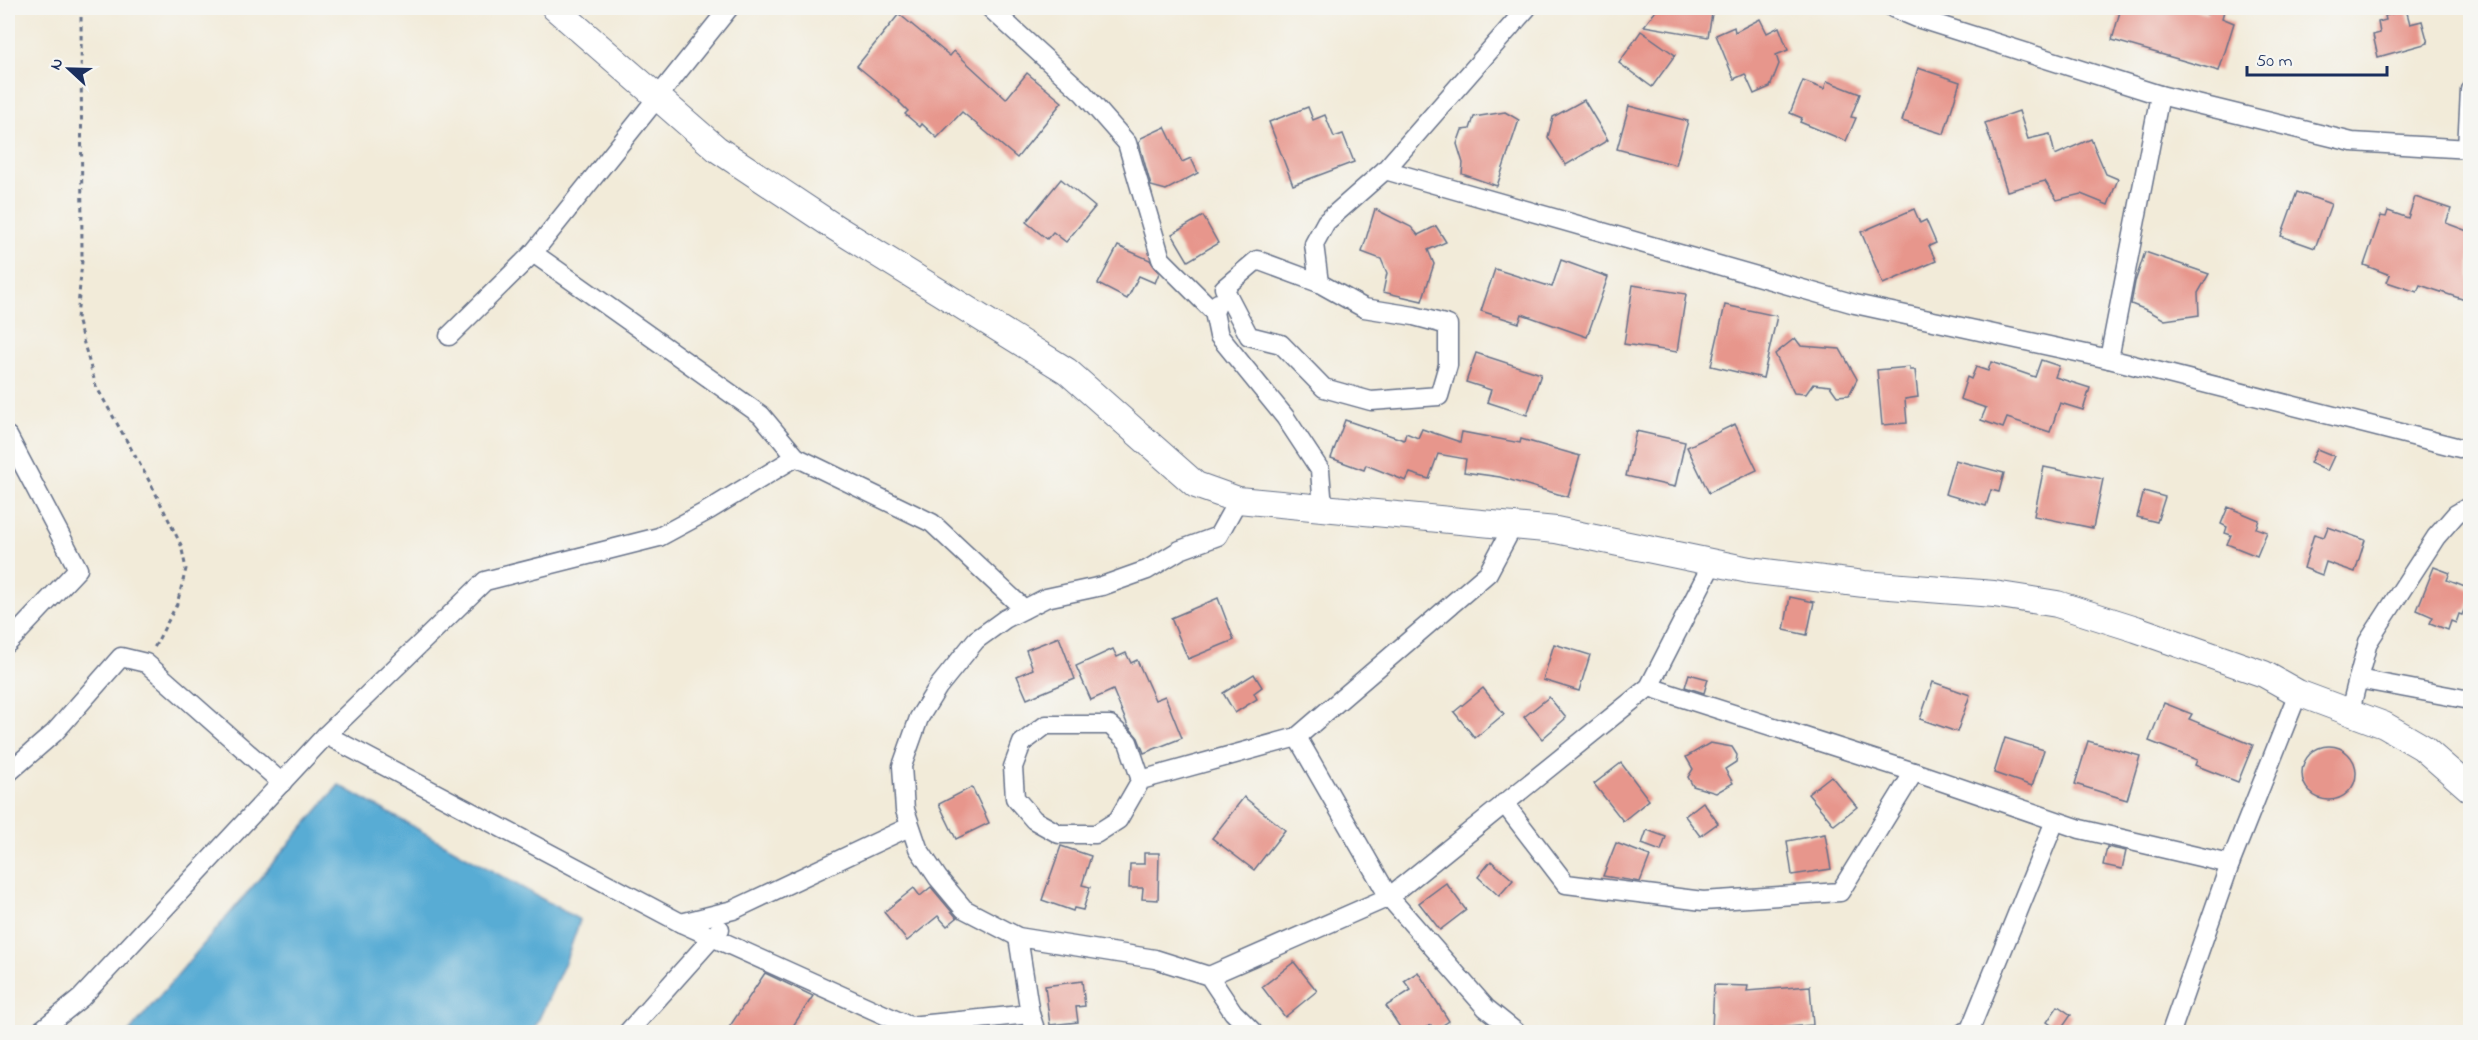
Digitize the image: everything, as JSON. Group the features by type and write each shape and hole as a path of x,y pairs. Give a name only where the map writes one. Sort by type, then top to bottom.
{"street":[{"path":"555,8 717,149 836,228 1067,371 1196,485 1238,500 1556,530 1712,564 1864,584 1994,594 2057,604 2264,674 2298,693 2385,725 2422,747 2470,789"},
{"path":"448,336 533,253 729,8"},
{"path":"990,8 1083,93 1127,143 1161,259 1214,312 1219,336 1285,417 1320,470 1323,508"},
{"path":"1319,283 1314,244 1326,222 1385,170 1527,8"},
{"path":"1893,8 1917,18 2160,94 2352,142 2469,149 2470,90"},
{"path":"2109,359 2160,94"},
{"path":"1385,170 1855,304 2109,359 2460,448 2470,445"},
{"path":"533,253 761,415 796,457 932,523 1024,609"},
{"path":"1214,312 1224,288 1257,260 1319,283 1364,308 1413,316 1448,325 1448,365 1439,396 1371,401 1324,388 1281,344 1249,336 1224,288"},
{"path":"8,436 78,569 8,643"},
{"path":"39,1032 81,998 326,735 485,581 659,537 710,510 796,457"},
{"path":"1238,500 1218,536 1180,550 1148,570 1102,586 1046,598 1005,619 976,640 939,687 919,718 902,766 905,810 918,848 938,878 964,909 1018,937 1155,959 1209,976 1233,1012 1253,1032"},
{"path":"2350,711 2368,642 2436,537 2456,514 2470,506"},
{"path":"1141,780 1128,742 1110,724 1046,725 1022,743 1013,767 1016,798 1034,820 1059,834 1096,834 1118,820 1141,780 1297,737 1488,573 1513,526"},
{"path":"1209,976 1389,897 1649,687 1712,564"},
{"path":"8,773 54,733 121,657 146,663 282,783"},
{"path":"2358,679 2470,700"},
{"path":"1649,687 1914,772 2080,830 2230,864"},
{"path":"2171,1032 2230,864 2298,693"},
{"path":"326,735 681,923 909,1026 1030,1014"},
{"path":"1297,737 1389,897 1486,1008 1515,1032"},
{"path":"1504,804 1566,884 1703,901 1840,892 1914,772"},
{"path":"1964,1032 1969,1032 2055,821"},
{"path":"681,923 733,910 909,827"},
{"path":"628,1032 714,938 733,910"},
{"path":"1018,937 1030,1014 1036,1032"}],"path":[{"path":"81,8 82,261 77,319 96,386 152,486 181,545 186,569 177,604 146,663"}],"water":[{"path":"339,785 580,920 566,960 533,1032 129,1032"}],"building":[{"path":"1658,8 1713,8 1708,37 1644,26"},
{"path":"2121,8 2187,8 2207,14 2209,8 2224,11 2222,18 2234,23 2219,71 2112,40"},
{"path":"2406,9 2410,24 2422,21 2428,43 2378,57 2373,35 2380,33 2378,22 2386,20 2385,16"},
{"path":"899,14 950,56 954,51 1006,99 1027,73 1062,102 1017,158 962,112 937,138 922,124 920,127 905,114 908,111 900,101 857,66"},
{"path":"1760,19 1767,33 1779,27 1788,50 1776,55 1779,64 1770,87 1754,94 1745,74 1734,79 1716,35 1734,27 1735,32"},
{"path":"1641,31 1675,55 1652,87 1619,63"},
{"path":"1918,68 1960,82 1944,134 1902,121"},
{"path":"1803,81 1824,89 1827,81 1860,94 1851,117 1856,118 1846,141 1800,122 1802,118 1790,113"},
{"path":"1584,100 1608,140 1566,165 1548,137 1553,117"},
{"path":"1629,106 1688,121 1676,165 1617,149"},
{"path":"1308,107 1313,120 1325,115 1334,137 1343,134 1354,162 1293,185 1269,122"},
{"path":"2019,111 2028,139 2050,134 2055,155 2091,139 2106,174 2118,179 2108,205 2081,194 2057,200 2045,181 2007,191 1985,123"},
{"path":"1505,112 1519,120 1497,186 1462,174 1463,163 1457,144 1462,130 1470,129 1474,117"},
{"path":"1165,127 1182,162 1191,158 1198,173 1166,190 1151,186 1139,143 1141,138"},
{"path":"1061,179 1095,207 1066,242 1053,232 1047,239 1026,222"},
{"path":"2297,192 2331,204 2315,248 2281,236"},
{"path":"2415,197 2451,209 2446,223 2470,232 2468,301 2420,285 2417,292 2387,282 2390,275 2364,265 2381,216 2386,217 2388,211 2408,218"},
{"path":"1375,209 1411,227 1418,235 1436,226 1446,242 1428,250 1434,264 1422,301 1383,292 1387,273 1381,259 1362,252"},
{"path":"1914,209 1920,223 1926,220 1936,243 1929,246 1936,261 1883,284 1861,232"},
{"path":"1203,216 1218,243 1188,261 1172,234"},
{"path":"1118,246 1150,260 1159,273 1155,283 1139,276 1127,299 1098,284"},
{"path":"2145,252 2209,274 2198,293 2199,315 2165,320 2131,304 2135,282"},
{"path":"1561,260 1608,277 1587,337 1522,314 1519,323 1481,311 1495,269 1552,287"},
{"path":"1633,285 1686,294 1677,352 1624,344"},
{"path":"1725,305 1777,316 1763,378 1711,366"},
{"path":"1795,338 1801,346 1840,349 1857,379 1849,395 1837,396 1830,386 1813,384 1806,394 1794,393 1775,354"},
{"path":"1476,353 1541,374 1527,415 1487,402 1491,390 1466,382"},
{"path":"2041,360 2059,366 2055,377 2090,388 2083,410 2060,403 2050,432 2007,418 2003,428 1981,420 1986,408 1960,399 1967,377 1971,379 1976,367 1988,371 1991,362 2035,377"},
{"path":"1910,367 1910,370 1915,370 1918,397 1905,399 1907,423 1882,425 1877,370"},
{"path":"1345,420 1404,440 1406,433 1418,438 1422,429 1460,442 1462,432 1520,443 1521,439 1580,456 1568,497 1500,477 1464,472 1466,459 1438,454 1429,479 1410,473 1406,481 1366,465 1364,470 1331,458"},
{"path":"1735,424 1757,470 1709,493 1687,447"},
{"path":"1636,431 1685,442 1675,487 1626,476"},
{"path":"2317,449 2334,456 2327,471 2310,463"},
{"path":"1955,460 2004,473 1999,492 1991,490 1986,506 1945,494"},
{"path":"2044,467 2103,479 2093,528 2034,516"},
{"path":"2144,491 2165,497 2157,522 2137,517"},
{"path":"2228,507 2259,520 2256,528 2267,532 2257,556 2227,544 2231,535 2225,533 2227,527 2221,524"},
{"path":"2328,527 2365,540 2355,572 2326,562 2322,575 2304,568 2314,534 2324,537"},
{"path":"2434,567 2450,573 2447,580 2470,589 2470,600 2466,611 2464,610 2462,615 2459,614 2456,623 2451,621 2448,630 2430,623 2433,617 2417,610"},
{"path":"1790,597 1814,602 1807,635 1784,630"},
{"path":"1218,598 1234,640 1188,659 1171,618"},
{"path":"1059,637 1075,679 1027,699 1017,676 1033,669 1026,650"},
{"path":"1554,644 1590,655 1579,691 1543,680"},
{"path":"1113,649 1117,657 1126,653 1131,663 1137,660 1155,700 1165,696 1182,738 1144,753 1138,738 1128,726 1113,690 1091,700 1076,666"},
{"path":"1254,674 1262,687 1254,693 1257,699 1235,713 1223,693"},
{"path":"1689,674 1708,679 1704,693 1685,687"},
{"path":"1933,682 1970,695 1957,732 1920,719"},
{"path":"1483,688 1504,714 1475,738 1454,712"},
{"path":"1549,697 1566,718 1542,739 1524,717"},
{"path":"2164,703 2192,714 2189,719 2253,745 2238,782 2195,765 2197,760 2149,741"},
{"path":"2005,738 2044,750 2032,786 1994,773"},
{"path":"2088,741 2140,756 2127,800 2075,784"},
{"path":"1710,743 1732,747 1737,755 1736,762 1725,769 1733,783 1716,793 1693,786 1688,777 1693,769 1686,757"},
{"path":"2324,746 2334,746 2348,754 2354,763 2356,773 2354,783 2348,792 2334,800 2324,800 2307,788 2302,778 2302,768 2314,751"},
{"path":"1621,763 1649,800 1623,821 1594,784"},
{"path":"1831,776 1857,807 1834,825 1808,794"},
{"path":"972,787 989,823 956,839 939,804"},
{"path":"1244,797 1285,830 1254,870 1212,838"},
{"path":"1703,802 1718,823 1700,836 1685,816"},
{"path":"1647,830 1666,837 1661,851 1642,844"},
{"path":"1825,834 1831,869 1792,875 1787,841"},
{"path":"1616,843 1650,856 1640,882 1603,876"},
{"path":"1061,846 1091,856 1082,885 1090,887 1083,910 1074,908 1073,911 1042,900"},
{"path":"2107,847 2126,851 2122,869 2103,865"},
{"path":"1144,853 1159,853 1158,900 1142,899 1143,888 1129,888 1130,864 1144,864"},
{"path":"1491,861 1513,880 1499,896 1478,877"},
{"path":"1446,883 1466,910 1440,930 1419,903"},
{"path":"931,887 957,918 947,926 938,916 907,941 884,912 914,888 920,896"},
{"path":"1294,962 1317,991 1285,1017 1262,987"},
{"path":"1418,972 1449,1021 1434,1031 1431,1025 1419,1032 1403,1032 1386,1006 1411,990 1404,981"},
{"path":"765,973 813,996 789,1032 726,1032"},
{"path":"1082,981 1085,1006 1076,1007 1078,1022 1050,1025 1045,986"},
{"path":"1714,985 1748,986 1747,991 1810,986 1813,1025 1750,1030 1712,1029"},
{"path":"2058,1006 2071,1015 2060,1031 2047,1022"}]}
